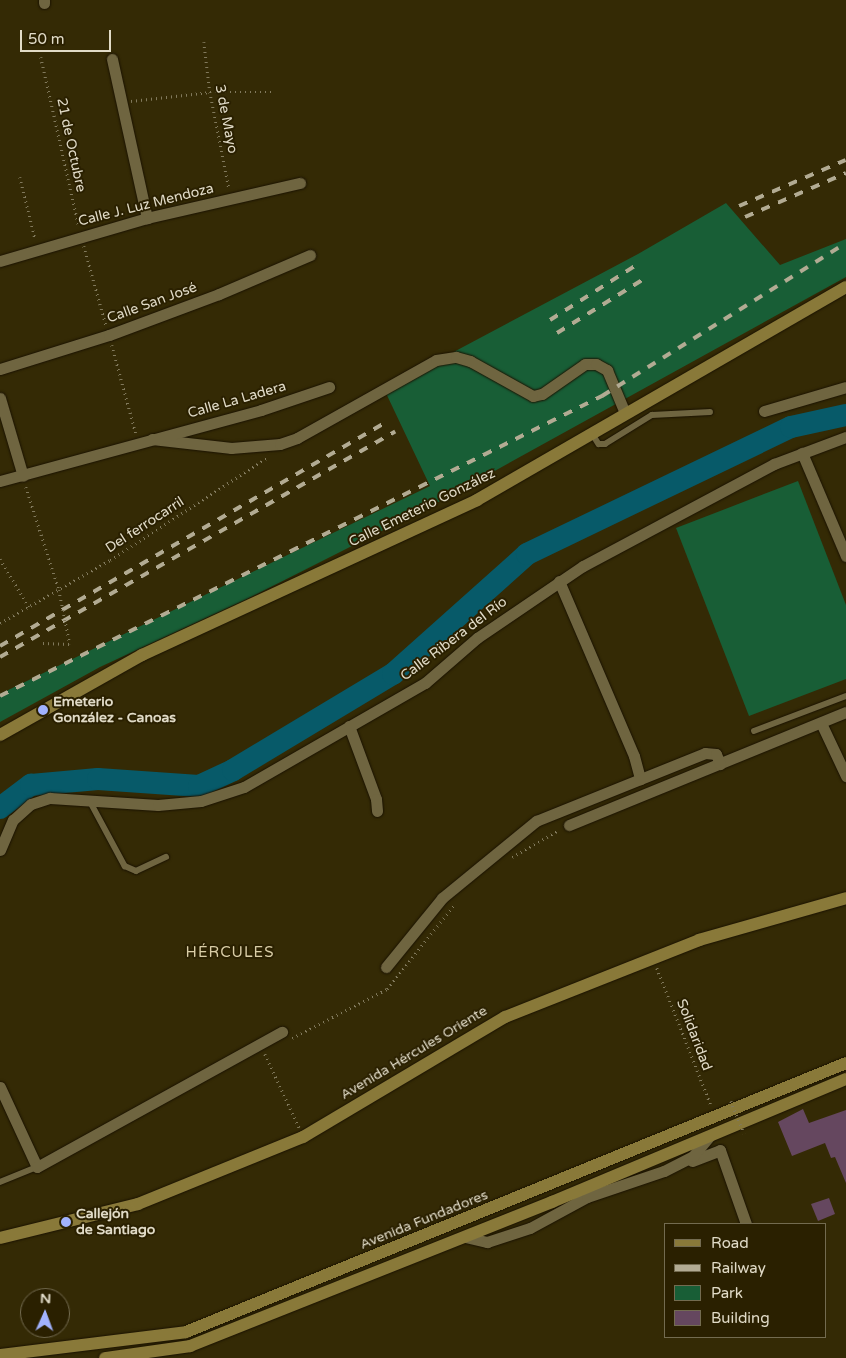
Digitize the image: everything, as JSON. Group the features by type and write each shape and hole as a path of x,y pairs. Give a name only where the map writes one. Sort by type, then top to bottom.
{"street":[{"path":"112,59 148,218"},
{"name":"Calle J. Luz Mendoza","path":"0,260 148,218 300,183"},
{"name":"Calle San José","path":"0,369 128,328 219,294 310,255"},
{"name":"Calle Emeterio González","path":"0,735 142,655 477,500 846,287"},
{"name":"Calle La Ladera","path":"152,439 231,448 280,444 297,438 436,360 456,357 470,361 533,396 542,394 585,364 596,364 607,370 625,414"},
{"name":"Calle La Ladera","path":"0,481 262,410 329,387"},
{"path":"764,411 846,387"},
{"path":"0,398 23,476"},
{"name":"Calle Ribera del Río","path":"0,850 14,820 31,804 50,798 158,805 201,801 244,787 424,683 477,638 559,581 729,487 802,453 846,437"},
{"path":"802,453 846,556"},
{"path":"559,581 634,756 640,779"},
{"path":"570,826 846,712"},
{"path":"821,722 846,776"},
{"path":"348,726 376,799 377,811"},
{"path":"386,967 442,898 536,821 705,753 716,754 720,764"},
{"name":"Avenida Hércules Oriente","path":"0,1238 138,1204 303,1137 505,1017 654,960 699,940 846,898"},
{"path":"0,1087 37,1167 286,1035"},
{"name":"Avenida Fundadores","path":"0,1355 186,1332 716,1118 846,1063"},
{"path":"105,1358 190,1346 465,1236 846,1079"},
{"path":"664,1171 693,1156 710,1136"},
{"path":"465,1236 488,1242 530,1228 587,1198 720,1150 746,1223"}],"lane":[{"path":"592,433 599,444 605,444 652,415 710,412"},
{"path":"754,731 846,696"},
{"path":"90,801 125,866 136,871 166,857"},
{"path":"0,1182 37,1167"}],"path":[{"name":"3 de Mayo","path":"204,42 210,92 231,199"},
{"name":"21 de Octubre","path":"41,57 81,237"},
{"path":"122,103 210,92 274,92"},
{"path":"20,177 38,250"},
{"name":"Del ferrocarril","path":"0,623 59,590 272,454"},
{"path":"23,476 59,590 70,644 44,643"},
{"path":"0,559 1,567 28,607"},
{"path":"511,858 535,841 570,826"},
{"path":"286,1035 387,989 459,900"},
{"name":"Solidaridad","path":"654,960 716,1118"},
{"path":"256,1057 273,1048"},
{"path":"264,1052 303,1137"},
{"path":"732,1101 744,1133"}],"green space":[{"path":"726,203 780,265 846,239 846,277 433,505 247,599 100,667 0,722 0,694 430,486 384,389 638,254"},
{"path":"798,481 846,605 846,679 749,716 676,528"}],"building":[{"path":"803,1109 809,1123 846,1110 846,1183 835,1157 831,1158 825,1143 792,1156 778,1122"},
{"path":"829,1198 835,1214 818,1221 811,1204"}],"waterway":[{"path":"0,808 31,785 98,779 199,786 233,770 393,674 527,554 791,427 846,415"}],"railway":[{"path":"739,206 846,160"},
{"path":"745,217 846,173"},
{"path":"0,696 602,396 846,243"},
{"path":"550,320 638,264"},
{"path":"557,333 647,277"},
{"path":"0,646 388,421"},
{"path":"0,657 395,432"}],"place":[{"name":"Emeterio González - Canoas","path":"43,710"},
{"name":"Callejón de Santiago","path":"66,1222"}],"district":[{"name":"HÉRCULES","path":"230,953"}]}
